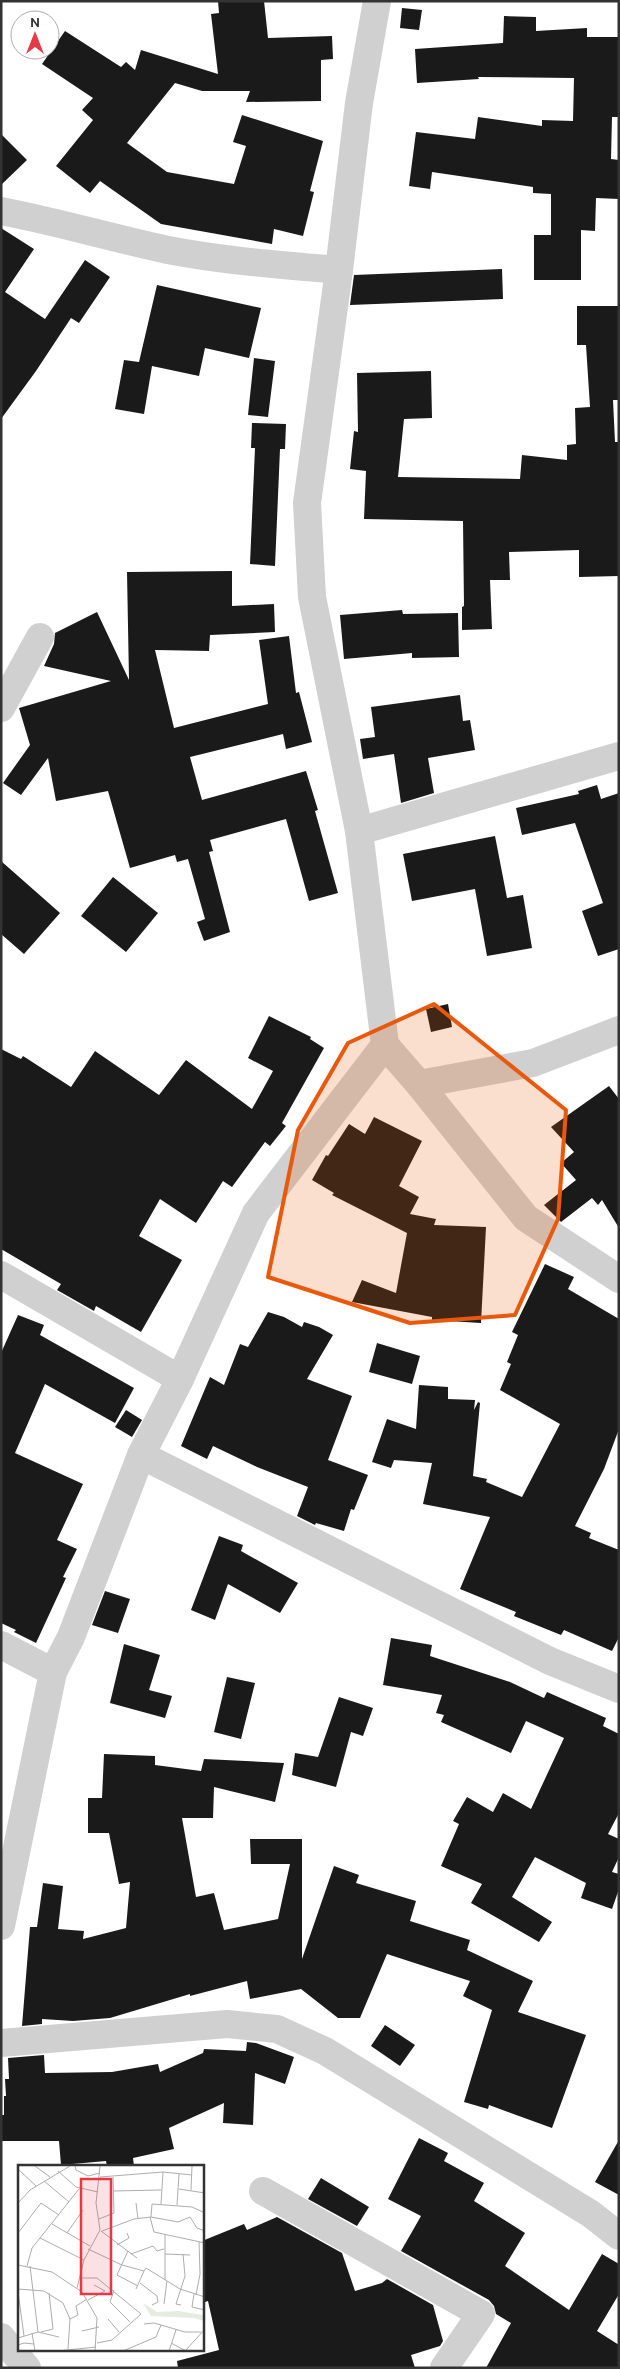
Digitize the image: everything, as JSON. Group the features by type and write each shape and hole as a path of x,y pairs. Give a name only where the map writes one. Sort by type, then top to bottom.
{"street":[{"path":"378,1 359,103 339,270 307,503 312,597 359,831 385,1045 419,1084 526,1218 619,1279"},
{"path":"1,211 168,249 246,262 339,270"},
{"path":"1,708 40,637"},
{"path":"359,831 619,756"},
{"path":"419,1084 533,1063 619,1030"},
{"path":"1,1926 53,1672 70,1637 141,1455 180,1379 256,1213 385,1045"},
{"path":"1,1275 180,1379"},
{"path":"141,1455 550,1661 619,1689"},
{"path":"1,1645 53,1672"},
{"path":"1,2043 227,2024 277,2029 325,2051 591,2214 619,2236"},
{"path":"263,2191 481,2314 444,2368"},
{"path":"1,2336 27,2368"}],"highlighted area":[{"path":"434,1004 566,1110 558,1219 515,1315 410,1323 268,1277 298,1130 348,1043"}],"building":[{"path":"218,1 264,1 268,38 332,36 333,59 321,60 321,101 246,102 250,91 202,91 175,83 127,143 167,172 234,184 246,146 233,142 242,115 323,141 310,191 314,192 303,236 274,229 272,244 161,224 100,181 90,193 56,166 93,120 82,110 93,98 42,64 45,60 60,60 60,38 65,31 121,67 126,62 135,70 141,50 218,74 211,14 219,13"},
{"path":"402,8 422,10 419,30 400,28"},
{"path":"504,16 536,17 536,31 587,28 587,37 619,37 619,117 612,117 611,159 619,160 619,199 596,198 595,231 581,230 581,280 534,280 534,235 551,235 551,194 533,193 533,187 432,172 430,189 409,186 416,132 475,139 478,117 542,126 542,120 573,121 574,78 478,77 479,79 417,83 415,49 503,43"},
{"path":"1,134 27,160 1,185"},
{"path":"1,228 34,249 5,292 45,319 85,260 110,277 79,323 71,318 1,419"},
{"path":"502,269 503,299 350,305 354,275"},
{"path":"157,285 261,308 249,358 205,348 199,376 152,366 144,414 115,409 124,360 139,362"},
{"path":"577,306 619,306 619,400 613,400 615,442 619,442 619,576 579,577 579,550 509,552 510,580 490,580 492,629 462,630 462,607 464,606 463,521 364,519 366,471 350,469 354,431 358,432 357,373 431,371 432,418 404,419 398,477 520,479 522,455 567,460 567,445 576,444 575,408 590,407 586,345 577,345"},
{"path":"254,358 275,361 268,417 248,415"},
{"path":"252,423 286,424 285,449 280,449 275,566 250,564 255,448 251,448"},
{"path":"232,571 232,606 274,604 275,632 210,635 209,651 155,650 174,728 268,704 259,640 289,636 296,693 299,692 312,742 286,749 283,734 190,757 202,800 306,771 318,810 315,811 338,893 309,901 286,819 210,840 213,851 209,852 230,932 204,941 197,922 205,919 188,859 177,862 175,855 130,868 108,791 56,801 48,758 21,795 3,783 30,745 19,708 111,681 44,666 54,644 55,633 97,612 129,680 127,572"},
{"path":"402,610 403,614 458,613 459,657 412,658 412,653 344,659 340,615"},
{"path":"460,695 463,721 470,720 475,750 428,758 434,793 401,803 394,754 363,759 360,739 375,737 371,707"},
{"path":"597,785 601,799 619,793 619,949 598,956 582,911 603,903 575,823 522,835 516,808 579,794 578,791"},
{"path":"495,836 507,898 523,895 532,948 487,956 475,889 412,901 403,854"},
{"path":"1,861 60,913 24,954 1,934"},
{"path":"113,877 158,913 126,952 81,916"},
{"path":"448,1004 452,1027 431,1032 426,1009"},
{"path":"269,1016 311,1037 310,1039 324,1048 282,1123 286,1126 270,1146 265,1142 232,1187 223,1181 196,1223 160,1199 139,1236 182,1260 141,1332 96,1306 94,1311 57,1290 61,1284 1,1249 1,1049 21,1059 23,1056 71,1087 95,1051 159,1095 186,1060 252,1109 273,1071 248,1058"},
{"path":"609,1086 619,1099 619,1228 602,1200 598,1205 592,1198 561,1222 544,1205 576,1180 561,1163 574,1152 551,1127"},
{"path":"374,1117 422,1141 399,1186 419,1197 410,1214 436,1219 434,1225 486,1227 481,1323 432,1320 432,1317 352,1302 362,1280 396,1293 407,1233 332,1195 334,1193 312,1180 326,1155 328,1156 349,1124 365,1134"},
{"path":"545,1264 574,1277 568,1289 619,1319 619,1429 604,1469 575,1526 591,1533 589,1538 619,1550 619,1637 612,1651 564,1630 561,1635 514,1616 516,1612 460,1589 490,1517 423,1504 432,1463 394,1460 391,1468 372,1462 387,1419 416,1429 419,1385 448,1387 448,1399 475,1400 474,1410 478,1402 480,1403 473,1476 487,1479 486,1482 522,1497 560,1424 500,1390 511,1364 507,1362 518,1335 512,1332"},
{"path":"268,1312 284,1317 302,1327 304,1322 319,1327 333,1335 307,1379 352,1396 328,1460 368,1475 354,1510 351,1509 344,1531 316,1523 315,1525 297,1516 308,1487 257,1467 213,1446 207,1459 181,1446 210,1377 224,1385 240,1344 248,1347"},
{"path":"18,1315 44,1325 40,1335 134,1388 115,1423 45,1384 15,1453 83,1484 57,1540 77,1549 63,1577 66,1578 36,1643 1,1623 1,1353"},
{"path":"377,1343 420,1356 412,1384 369,1372"},
{"path":"126,1410 142,1420 132,1437 115,1427"},
{"path":"219,1536 243,1545 241,1551 298,1583 280,1613 228,1584 215,1620 191,1610"},
{"path":"105,1591 130,1599 118,1633 92,1625"},
{"path":"391,1638 432,1645 430,1656 510,1682 544,1698 547,1692 606,1718 603,1726 619,1734 619,1813 608,1834 619,1839 619,1857 612,1872 619,1874 619,1889 612,1909 581,1898 586,1883 535,1857 512,1897 552,1922 539,1942 471,1903 482,1884 441,1866 459,1824 453,1821 467,1797 493,1812 503,1793 531,1809 564,1738 526,1721 511,1753 441,1722 444,1715 436,1713 442,1695 383,1685"},
{"path":"124,1644 160,1655 149,1690 172,1696 165,1718 110,1703"},
{"path":"227,1677 255,1683 241,1739 214,1732"},
{"path":"339,1697 373,1708 363,1736 351,1732 336,1787 292,1775 295,1753 318,1757"},
{"path":"104,1754 155,1756 155,1765 201,1771 204,1759 284,1763 275,1802 214,1787 213,1818 182,1818 196,1897 214,1893 224,1930 278,1919 290,1864 251,1864 250,1839 302,1839 302,1959 334,1866 359,1875 356,1883 416,1901 410,1921 470,1940 467,1950 533,1981 518,2012 586,2035 552,2128 489,2105 488,2109 464,2102 492,2010 463,1996 470,1981 387,1954 360,2018 338,2018 301,1989 250,1999 247,1981 190,1996 190,1994 110,2018 73,2021 42,2019 42,2024 22,2026 30,1927 37,1927 43,1883 63,1886 58,1929 84,1931 83,1939 126,1928 130,1882 119,1884 109,1833 88,1833 88,1798 102,1798"},
{"path":"385,2025 415,2045 400,2066 371,2046"},
{"path":"247,2042 256,2043 294,2057 285,2084 255,2073 253,2125 223,2123 224,2103 169,2128 174,2149 133,2158 134,2165 107,2165 106,2161 61,2165 59,2141 1,2141 1,2115 4,2115 4,2096 6,2096 5,2079 9,2079 8,2058 44,2055 45,2073 112,2072 158,2064 160,2072 203,2053 204,2049 246,2051"},
{"path":"419,2138 448,2153 444,2161 484,2183 474,2201 525,2233 505,2266 569,2310 602,2254 619,2264 619,2294 597,2331 619,2345 619,2368 486,2368 511,2323 496,2314 494,2306 489,2300 401,2251 421,2216 388,2199"},
{"path":"619,2140 619,2195 595,2182"},
{"path":"321,2178 369,2207 357,2226 308,2199"},
{"path":"277,2217 342,2253 355,2291 382,2283 387,2279 433,2305 443,2341 440,2346 411,2355 415,2368 178,2368 177,2361 219,2350 208,2301 204,2302 204,2240 244,2224 247,2230"}]}
